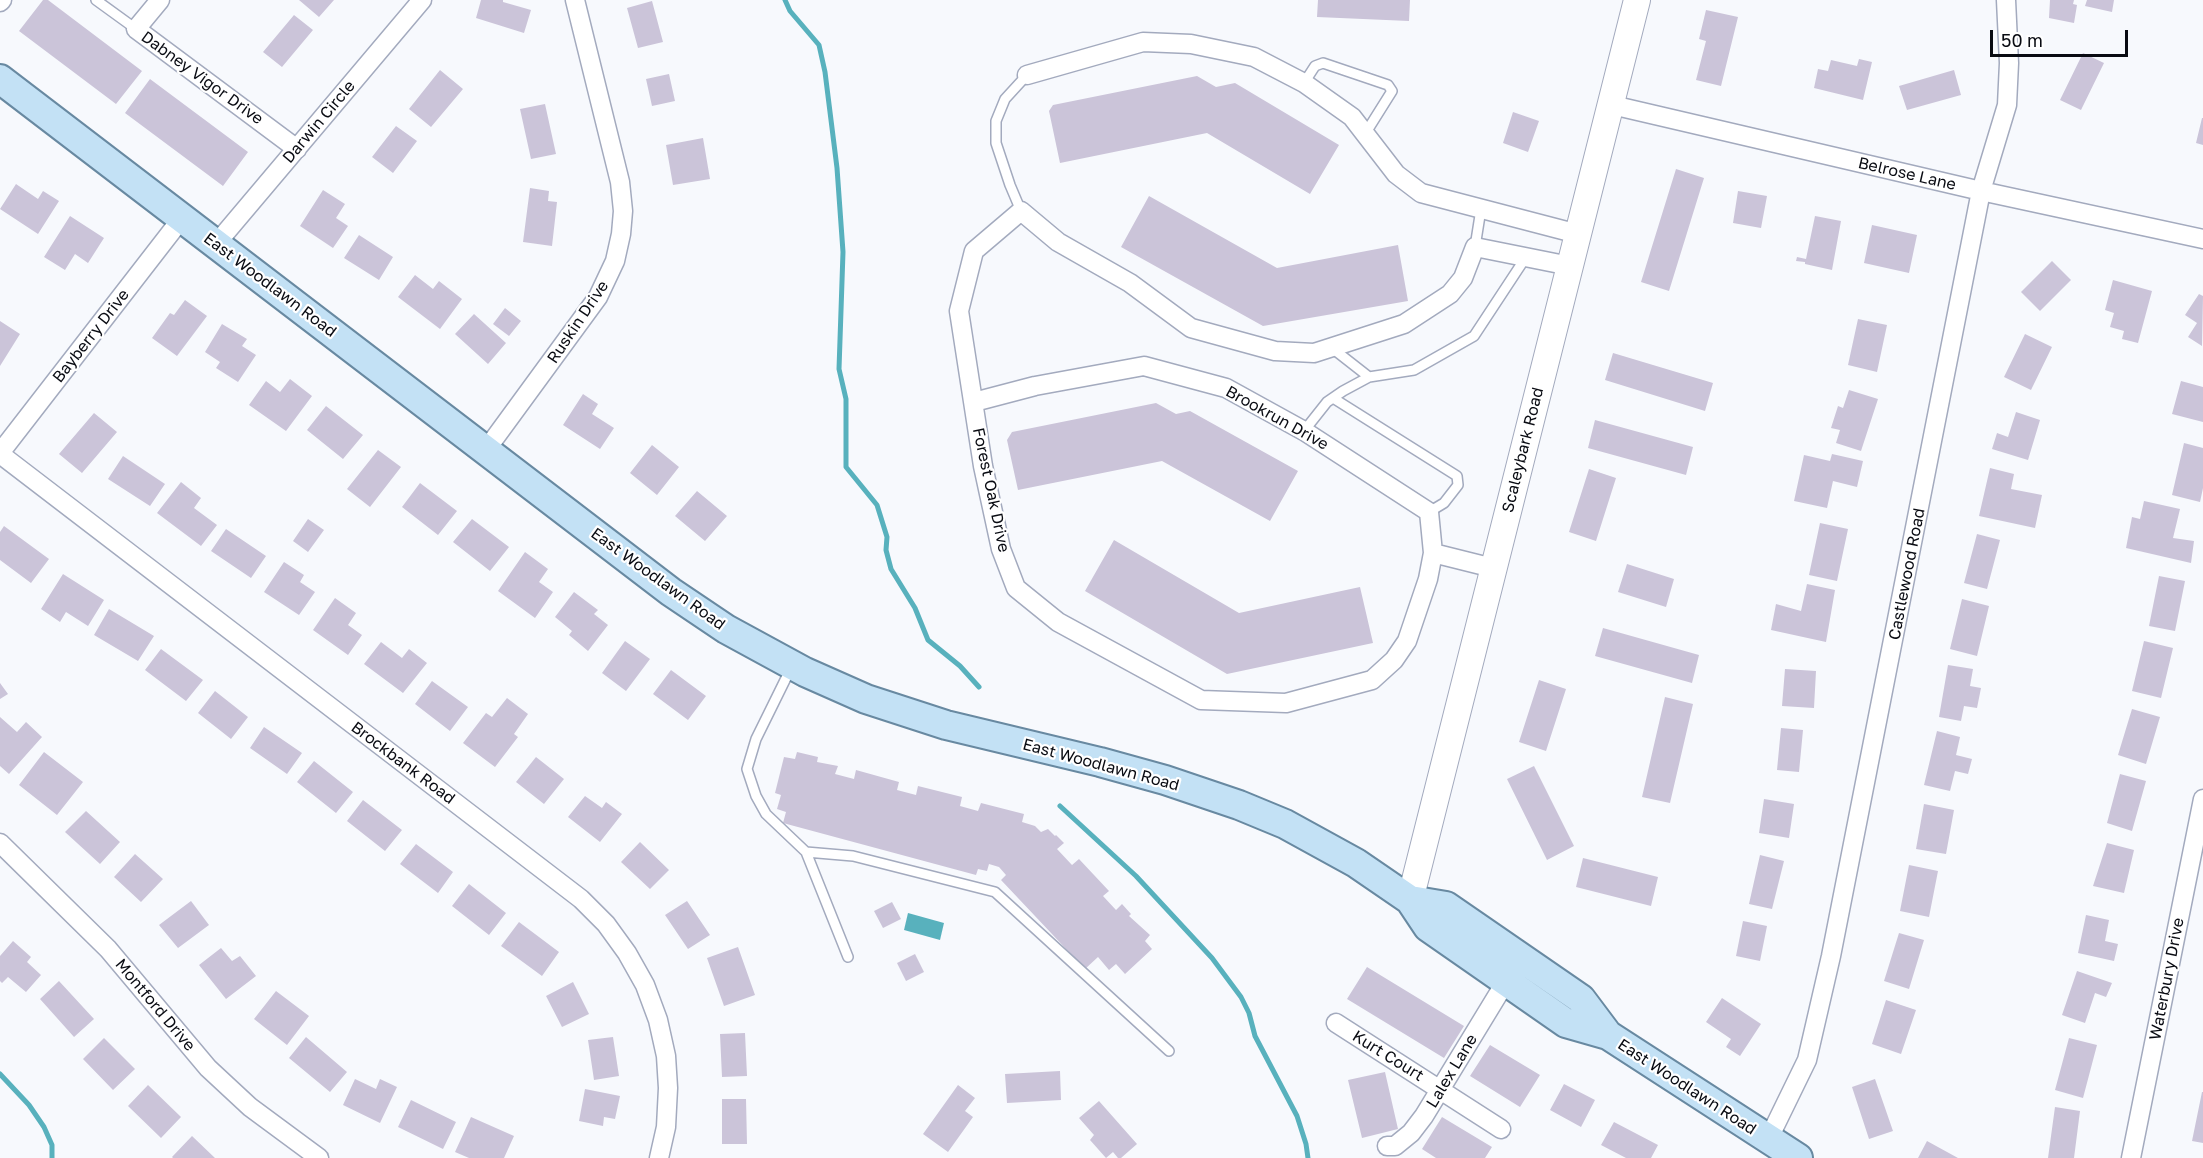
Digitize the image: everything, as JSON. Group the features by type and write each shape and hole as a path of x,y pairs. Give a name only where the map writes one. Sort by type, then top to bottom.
{"main road":[{"name":"East Woodlawn Road","path":"0,79 671,592 726,629 792,665 866,699 946,725 1165,780 1239,804 1285,824 1328,847 1410,900 1446,906 1581,999 1608,1035"},
{"name":"East Woodlawn Road","path":"1410,900 1428,927 1505,983 1566,1023 1608,1035 1798,1158"}],"street":[{"name":"Dabney Vigor Drive","path":"159,0 136,29 297,149"},
{"name":"Darwin Circle","path":"216,244 422,0"},
{"name":"Ruskin Drive","path":"486,450 598,297 615,261 621,234 623,211 620,182 575,0"},
{"name":"Scaleybark Road","path":"1410,900 1637,0"},
{"name":"Castlewood Road","path":"1768,1140 1807,1060 1819,1012 1902,602 1981,191 2007,105 2009,63 2006,0"},
{"path":"1027,75 1143,42 1191,44 1254,57 1304,83 1352,117 1396,174 1421,193 1578,234"},
{"name":"Belrose Lane","path":"1612,105 1981,191 2203,239"},
{"path":"1021,211 1058,242 1130,284 1191,328 1275,351 1314,353 1404,324 1450,294 1463,278 1475,247 1570,266"},
{"name":"Forest Oak Drive","path":"1021,211 974,251 959,311 983,466 1001,549 1016,588 1058,622 1201,700 1286,703 1372,680 1394,660 1407,641 1428,579 1433,553"},
{"name":"Bayberry Drive","path":"0,454 182,218"},
{"name":"Brookrun Drive","path":"974,402 1035,386 1144,366 1226,388 1304,431 1429,512"},
{"name":"Brockbank Road","path":"0,454 581,899 606,924 627,953 645,985 658,1020 666,1056 668,1088 666,1127 659,1158"},
{"path":"1429,512 1433,553 1493,567"},
{"name":"Waterbury Drive","path":"2131,1158 2203,799"},
{"name":"Montford Drive","path":"0,843 108,949 208,1068 259,1114 319,1158"},
{"name":"Lalex Lane","path":"1387,1146 1395,1146 1411,1133 1441,1089 1505,983"},
{"name":"Kurt Court","path":"1336,1023 1501,1129"}],"lane":[{"path":"96,0 136,29"},
{"path":"1304,83 1315,66 1323,63 1388,85 1392,91 1365,134"},
{"path":"1021,211 996,143 996,121 1005,99 1027,75"},
{"path":"1475,247 1481,209"},
{"path":"1304,431 1327,402 1369,377 1414,370 1474,336 1526,257"},
{"path":"1332,348 1369,377"},
{"path":"1333,398 1457,476 1458,485 1444,503 1429,512"},
{"path":"792,665 756,739 747,769 756,796 766,814 806,852 848,957"},
{"path":"806,852 853,856 995,892 1169,1052"}],"water":[{"path":"908,913 944,923 940,940 904,930"}],"building":[{"path":"43,0 48,0 142,71 116,104 19,31"},
{"path":"299,0 334,0 319,17"},
{"path":"481,0 503,0 503,2 531,10 524,33 476,18"},
{"path":"1318,0 1410,0 1409,21 1317,17"},
{"path":"2050,0 2074,0 2073,4 2077,5 2074,23 2049,18"},
{"path":"2087,0 2114,0 2112,12 2085,6"},
{"path":"652,1 663,42 638,48 627,8"},
{"path":"1706,10 1738,17 1721,86 1696,80 1706,41 1699,39"},
{"path":"294,15 313,30 282,67 263,52"},
{"path":"2083,53 2104,63 2081,110 2060,100"},
{"path":"1859,59 1872,62 1863,100 1814,88 1818,69 1828,71 1831,60 1857,66"},
{"path":"440,70 463,89 431,127 409,109"},
{"path":"1954,70 1961,95 1907,110 1899,86"},
{"path":"669,74 675,101 652,106 646,79"},
{"path":"1197,76 1216,87 1235,83 1339,145 1310,194 1207,133 1060,163 1049,111 1053,105"},
{"path":"150,79 248,152 223,186 125,113"},
{"path":"545,104 556,154 531,159 520,109"},
{"path":"1513,112 1539,121 1528,152 1503,143"},
{"path":"2203,118 2203,145 2196,143"},
{"path":"396,126 417,141 393,173 372,157"},
{"path":"703,138 710,179 673,185 666,145"},
{"path":"1676,169 1704,178 1669,291 1641,282"},
{"path":"16,184 38,199 43,191 59,201 38,234 0,209"},
{"path":"530,188 549,191 548,201 557,202 552,246 523,242"},
{"path":"323,190 345,204 336,218 348,226 333,248 300,226"},
{"path":"1738,191 1767,196 1761,228 1733,223"},
{"path":"1149,196 1277,268 1398,245 1408,301 1263,326 1121,247"},
{"path":"70,216 104,238 88,263 75,254 65,270 44,257"},
{"path":"1815,216 1841,221 1832,270 1796,261 1797,257 1806,259"},
{"path":"1872,225 1917,235 1909,273 1864,263"},
{"path":"359,235 393,257 379,280 344,258"},
{"path":"2052,261 2071,280 2040,311 2021,292"},
{"path":"415,275 433,289 439,281 462,299 440,329 398,297"},
{"path":"2113,280 2152,291 2138,343 2122,339 2124,331 2110,327 2114,313 2105,310"},
{"path":"2199,294 2203,296 2202,346 2188,337 2197,323 2185,315"},
{"path":"185,300 207,316 177,356 152,338 170,313 174,315"},
{"path":"505,308 521,321 509,336 493,324"},
{"path":"474,314 506,343 488,364 455,334"},
{"path":"1858,319 1887,325 1877,372 1848,365"},
{"path":"0,321 20,334 0,366"},
{"path":"222,324 247,339 242,346 256,355 238,382 216,368 220,362 205,352"},
{"path":"2025,334 2052,347 2031,390 2004,377"},
{"path":"1613,353 1713,383 1705,411 1605,380"},
{"path":"290,379 312,396 286,431 249,405 266,381 280,392"},
{"path":"2181,381 2203,387 2203,422 2172,414"},
{"path":"1849,390 1878,399 1861,451 1836,443 1840,430 1831,428 1838,406 1843,408"},
{"path":"583,394 598,404 592,414 614,428 600,449 563,425"},
{"path":"1156,403 1176,414 1190,411 1298,471 1270,521 1162,461 1018,490 1007,440 1012,432"},
{"path":"326,406 363,435 343,459 307,430"},
{"path":"2016,412 2040,420 2028,460 1992,449 1997,433 2008,437"},
{"path":"94,413 117,432 82,473 59,454"},
{"path":"1595,420 1693,447 1686,475 1588,448"},
{"path":"2184,443 2203,448 2203,488 2200,502 2172,495"},
{"path":"652,445 679,467 657,495 630,473"},
{"path":"378,450 401,467 370,507 347,489"},
{"path":"1832,454 1863,461 1857,487 1833,481 1827,508 1794,501 1804,455 1830,461"},
{"path":"123,456 165,484 150,506 108,479"},
{"path":"1990,468 2014,474 2011,489 2042,495 2035,528 1979,516"},
{"path":"1589,469 1616,478 1596,541 1569,532"},
{"path":"181,482 201,498 194,508 217,525 201,546 157,513"},
{"path":"420,483 457,511 438,535 402,507"},
{"path":"697,491 727,516 705,541 675,516"},
{"path":"2144,501 2180,509 2173,538 2194,541 2191,563 2126,548 2132,517 2140,519"},
{"path":"308,519 324,530 308,552 293,541"},
{"path":"472,519 509,547 490,571 453,542"},
{"path":"1820,523 1848,529 1837,581 1809,575"},
{"path":"4,526 49,559 31,583 0,560 0,532"},
{"path":"226,529 266,556 251,578 211,551"},
{"path":"1977,534 2000,540 1987,589 1964,583"},
{"path":"1114,540 1239,613 1360,587 1373,643 1227,674 1085,591"},
{"path":"525,552 548,569 539,582 553,592 535,618 498,591"},
{"path":"284,562 304,575 300,582 315,592 299,615 264,592"},
{"path":"1627,564 1674,579 1666,607 1618,592"},
{"path":"63,574 104,600 88,626 66,612 60,622 41,609"},
{"path":"2159,576 2185,581 2175,631 2149,626"},
{"path":"1807,584 1835,590 1826,642 1771,630 1776,604 1801,611"},
{"path":"574,592 598,610 594,614 608,625 588,651 569,635 572,631 555,617"},
{"path":"335,598 356,613 348,625 362,635 348,655 313,630"},
{"path":"1962,599 1989,606 1977,656 1950,649"},
{"path":"109,609 154,636 138,661 94,635"},
{"path":"1603,628 1699,655 1692,683 1595,656"},
{"path":"625,641 650,659 626,691 602,673"},
{"path":"2144,641 2173,648 2161,698 2132,691"},
{"path":"381,642 402,658 409,649 427,663 403,693 364,664"},
{"path":"161,649 203,680 186,701 145,670"},
{"path":"1948,665 1973,669 1970,686 1981,688 1977,708 1964,706 1961,721 1939,717"},
{"path":"1785,669 1816,671 1814,708 1782,706"},
{"path":"671,670 706,696 688,720 653,694"},
{"path":"1539,680 1566,689 1546,751 1519,742"},
{"path":"432,681 468,707 450,731 415,704"},
{"path":"0,683 8,694 0,699"},
{"path":"215,691 248,717 231,739 198,713"},
{"path":"1665,697 1693,704 1670,803 1642,797"},
{"path":"507,698 528,714 514,734 518,737 495,767 463,743 486,713 492,717"},
{"path":"2132,709 2160,717 2146,764 2118,755"},
{"path":"0,717 17,732 26,722 42,737 9,774 0,766"},
{"path":"264,727 302,753 287,774 250,748"},
{"path":"1781,728 1803,730 1799,772 1777,770"},
{"path":"1937,731 1960,737 1956,755 1972,759 1968,774 1955,771 1950,791 1924,785"},
{"path":"44,752 83,782 57,815 19,785"},
{"path":"797,752 818,757 817,762 838,766 835,774 854,779 856,770 899,782 897,790 916,795 918,786 962,797 960,806 978,811 981,803 1024,814 1022,822 1035,826 1041,832 1048,829 1064,843 1057,849 1072,865 1079,859 1109,891 1103,896 1116,910 1122,904 1131,914 1129,916 1150,935 1145,941 1152,949 1125,974 1116,964 1109,970 1098,957 1085,969 1001,880 1006,875 999,867 989,864 987,871 978,869 976,875 783,823 786,812 777,809 781,795 775,793 784,757 795,759"},
{"path":"536,757 564,779 544,804 516,782"},
{"path":"314,761 353,792 336,813 297,782"},
{"path":"1534,766 1574,846 1547,860 1507,779"},
{"path":"2120,774 2146,781 2132,831 2107,823"},
{"path":"585,796 602,808 606,802 622,814 600,842 568,817"},
{"path":"1764,799 1794,804 1789,838 1759,833"},
{"path":"363,800 402,830 385,851 347,821"},
{"path":"1924,804 1954,810 1946,854 1916,849"},
{"path":"86,811 120,842 100,864 65,832"},
{"path":"640,842 669,870 650,889 621,862"},
{"path":"2107,843 2134,850 2124,893 2093,886"},
{"path":"416,844 453,872 438,893 400,864"},
{"path":"135,854 163,879 141,902 114,877"},
{"path":"1760,855 1784,861 1772,909 1749,904"},
{"path":"1583,858 1658,877 1651,906 1576,887"},
{"path":"1909,865 1938,871 1929,917 1900,911"},
{"path":"469,884 506,913 489,935 452,906"},
{"path":"191,901 209,925 178,948 159,925"},
{"path":"687,901 710,935 688,949 665,915"},
{"path":"892,902 901,919 883,928 874,911"},
{"path":"2086,915 2109,920 2105,941 2118,944 2114,961 2078,953"},
{"path":"1743,921 1767,926 1760,961 1736,956"},
{"path":"519,922 559,952 542,976 501,946"},
{"path":"1899,933 1924,940 1909,989 1884,981"},
{"path":"13,941 31,957 27,962 41,975 26,992 8,977 2,983 0,981 0,956"},
{"path":"738,947 755,995 724,1006 707,958"},
{"path":"221,948 232,961 240,956 256,976 226,999 199,965"},
{"path":"915,954 924,972 906,981 897,963"},
{"path":"1367,967 1464,1026 1444,1058 1347,999"},
{"path":"2077,971 2112,983 2106,997 2095,993 2085,1023 2062,1015"},
{"path":"59,981 94,1019 74,1037 40,999"},
{"path":"573,982 589,1014 562,1027 546,996"},
{"path":"276,991 309,1016 287,1045 254,1019"},
{"path":"1722,998 1761,1024 1740,1056 1726,1047 1731,1039 1706,1022"},
{"path":"1886,1000 1916,1010 1901,1054 1872,1044"},
{"path":"745,1033 747,1076 722,1077 720,1034"},
{"path":"306,1037 347,1072 330,1092 289,1058"},
{"path":"613,1037 619,1076 594,1080 588,1040"},
{"path":"104,1038 135,1069 113,1090 83,1059"},
{"path":"2069,1038 2097,1045 2083,1098 2055,1090"},
{"path":"1490,1045 1540,1075 1520,1107 1470,1076"},
{"path":"1060,1071 1061,1100 1007,1103 1005,1074"},
{"path":"1385,1072 1398,1129 1362,1138 1348,1080"},
{"path":"355,1079 376,1089 380,1079 397,1087 380,1123 343,1105"},
{"path":"1875,1079 1893,1131 1869,1139 1852,1087"},
{"path":"1564,1084 1595,1100 1581,1127 1550,1110"},
{"path":"148,1085 181,1117 161,1138 128,1106"},
{"path":"958,1085 975,1098 965,1111 973,1117 948,1152 923,1134"},
{"path":"585,1089 620,1096 615,1119 604,1117 603,1126 579,1121"},
{"path":"2203,1092 2203,1143 2192,1141"},
{"path":"722,1099 746,1099 747,1144 722,1144"},
{"path":"411,1100 456,1122 443,1149 398,1127"},
{"path":"1099,1101 1137,1144 1121,1158 1113,1152 1106,1158 1090,1140 1094,1135 1079,1118"},
{"path":"2055,1107 2080,1111 2074,1158 2048,1158"},
{"path":"471,1117 514,1136 504,1158 469,1158 455,1152"},
{"path":"1442,1117 1492,1147 1485,1158 1436,1158 1422,1149"},
{"path":"1614,1122 1658,1145 1651,1158 1626,1158 1601,1145"},
{"path":"192,1136 215,1158 173,1158"},
{"path":"1927,1141 1958,1158 1918,1158"}],"waterway":[{"path":"785,0 790,11 819,45 825,72 837,168 843,252 839,369 846,399 846,467 877,505 887,537 886,550 891,569 915,608 928,640 960,666 979,687"},
{"path":"1060,806 1136,876 1212,958 1241,997 1249,1013 1255,1036 1297,1116 1308,1158"},
{"path":"0,1074 29,1105 44,1127 52,1145 52,1158"}]}
